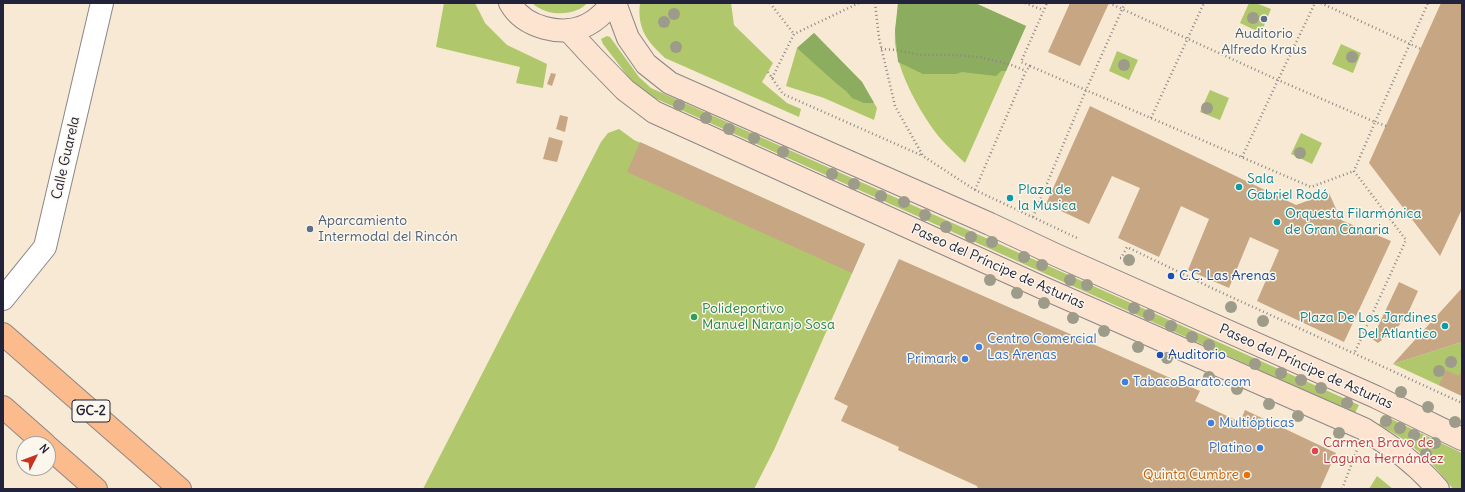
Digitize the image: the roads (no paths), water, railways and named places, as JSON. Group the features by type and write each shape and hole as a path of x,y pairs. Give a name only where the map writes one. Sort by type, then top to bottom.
{"highway":[{"name":"GC-2","path":"3,334 180,489"},
{"path":"3,407 36,436"},
{"path":"56,454 96,489"}],"street":[{"name":"Calle Guarela","path":"3,299 45,247 102,3"},
{"path":"510,3 512,7 528,21 547,29 568,30 587,25 602,15 612,3"},
{"name":"Paseo del Príncipe de Asturias","path":"616,3 628,38 646,64 670,83 990,224 1056,255 1376,397 1462,439"},
{"name":"Paseo del Príncipe de Asturias","path":"568,30 625,90 654,112 1040,287 1364,429 1396,449 1416,465 1438,489"}],"place":[{"name":"Auditorio Alfredo Kraus","path":"1264,19"},
{"name":"Sala Gabriel Rodó","path":"1239,187"},
{"name":"Plaza de la Musica","path":"1010,198"},
{"name":"Orquesta Filarmónica de Gran Canaria","path":"1277,222"},
{"name":"Aparcamiento Intermodal del Rincón","path":"310,229"},
{"name":"C.C. Las Arenas","path":"1171,276"},
{"name":"Polideportivo Manuel Naranjo Sosa","path":"694,317"},
{"name":"Plaza De Los Jardines Del Atlantico","path":"1445,326"},
{"name":"Centro Comercial Las Arenas","path":"979,347"},
{"name":"Auditorio","path":"1160,355"},
{"name":"Primark","path":"965,359"},
{"name":"TabacoBarato.com","path":"1125,382"},
{"name":"Multiópticas","path":"1211,423"},
{"name":"Platino","path":"1260,448"},
{"name":"Carmen Bravo de Laguna Hernández","path":"1315,451"},
{"name":"Quinta Cumbre","path":"1247,475"}]}
